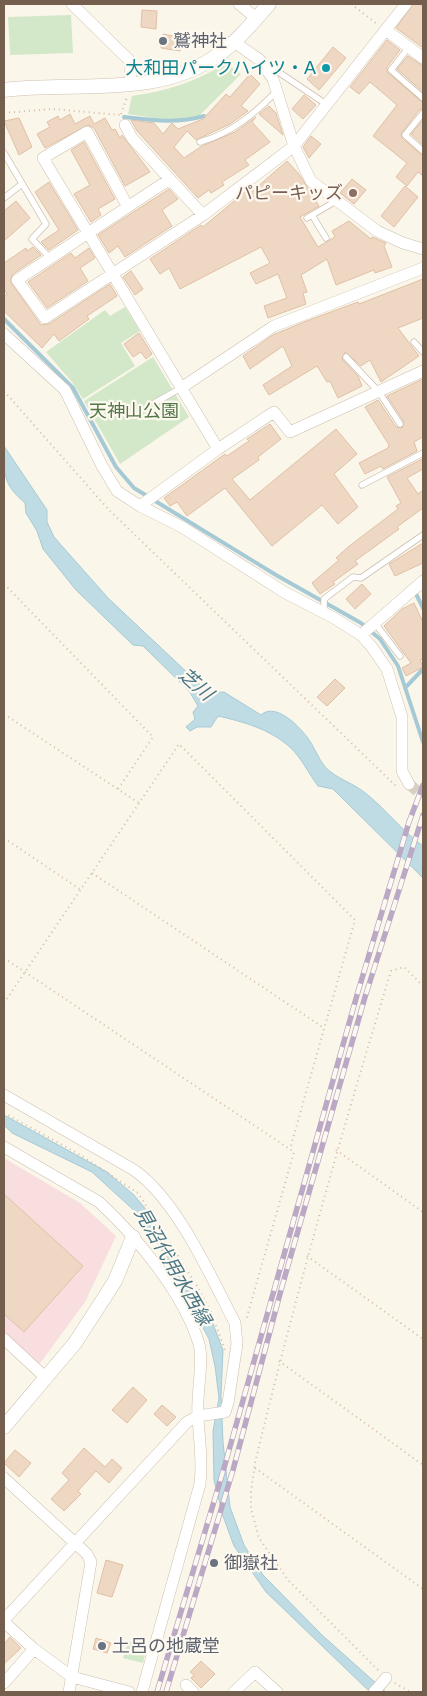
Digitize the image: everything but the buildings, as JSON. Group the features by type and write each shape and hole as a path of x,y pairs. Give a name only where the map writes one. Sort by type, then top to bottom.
{"street":[{"path":"72,4 131,62 130,85"},
{"path":"240,4 256,18"},
{"path":"4,90 26,87 130,85 153,82 190,70 204,64 234,42 269,4"},
{"path":"170,179 17,280 45,318 203,215 294,146 406,4"},
{"path":"386,30 423,58"},
{"path":"234,42 260,60 273,80 294,146 311,182 378,231 403,243 423,249"},
{"path":"123,119 132,138 203,215"},
{"path":"128,207 87,132 43,158 218,449"},
{"path":"181,388 274,326 423,268"},
{"path":"4,334 65,390 102,466 117,491 140,506 182,527 284,592 324,612 361,635 371,646 387,669 402,717 402,771 404,786"},
{"path":"140,506 218,449 274,412 290,432 423,371"},
{"path":"361,635 423,581"},
{"path":"4,1095 134,1170 151,1182 196,1248 235,1323 238,1335 228,1402 224,1412 201,1415 187,1422 4,1621 34,1649 72,1677 129,1692"},
{"path":"4,1147 100,1202 133,1237 173,1291 199,1345 202,1469 200,1484 142,1692"},
{"path":"4,1427 75,1343 115,1281 133,1237"},
{"path":"4,1339 46,1378"},
{"path":"4,1478 87,1554 91,1562 80,1617 69,1692"},
{"path":"4,1683 34,1649"},
{"path":"234,1692 255,1672 277,1692"}],"lane":[{"path":"409,48 391,70 423,98"},
{"path":"260,60 326,104"},
{"path":"200,142 216,137 247,120 277,91"},
{"path":"423,113 404,135 423,151"},
{"path":"4,153 46,224 32,239 50,258"},
{"path":"4,198 22,184"},
{"path":"326,238 309,216 336,201"},
{"path":"414,342 423,352"},
{"path":"346,357 379,392 400,424"},
{"path":"156,402 181,388"},
{"path":"362,485 423,453"},
{"path":"324,612 324,598 353,577 361,578 423,535"},
{"path":"374,622 400,656"}],"path":[{"path":"351,4 386,30"},
{"path":"4,113 52,109 123,119 130,85"},
{"path":"4,391 108,509 404,786"},
{"path":"4,584 153,737 118,789"},
{"path":"4,714 139,803"},
{"path":"4,1003 178,744 355,920 290,1149"},
{"path":"4,838 80,890"},
{"path":"92,874 324,1028"},
{"path":"4,958 294,1152 251,1305 238,1335"},
{"path":"410,1692 380,1685 288,1580 259,1538 252,1509 251,1492 254,1468 307,1256 336,1150 391,971 404,967 423,986"},
{"path":"4,1113 111,1173 143,1198 211,1312 221,1343 233,1365"},
{"path":"336,1150 423,1212"},
{"path":"307,1256 423,1339"},
{"path":"280,1361 423,1465"},
{"path":"254,1468 423,1589"}],"shaded area":[{"path":"4,1158 80,1203 116,1236 85,1302 38,1366 4,1333"}],"green space":[{"path":"71,15 73,53 10,55 8,17"},
{"path":"226,63 241,74 199,116 167,120 128,114 132,96 181,85 203,76"},
{"path":"125,307 140,331 121,343 135,366 83,399 72,382 46,352 105,310 110,316"},
{"name":"天神山公園","path":"153,357 189,417 120,464 84,401"},
{"path":"128,1641 147,1646 143,1663 123,1658"}],"water":[{"name":"芝川","path":"4,446 47,510 47,522 54,537 108,598 209,693 224,692 261,715 273,711 292,721 307,737 325,767 334,775 364,792 423,846 423,878 333,789 318,786 295,752 283,741 266,731 218,716 211,727 197,727 190,731 186,727 195,719 193,712 198,706 189,691 143,646 133,645 76,590 43,549 37,531 26,513 25,503 8,484 4,464"},
{"name":"見沼代用水西縁","path":"4,1115 107,1172 134,1195 148,1212 213,1324 223,1350 221,1396 223,1442 230,1507 244,1545 263,1575 323,1636 386,1692 370,1692 266,1592 234,1546 223,1516 214,1480 213,1431 219,1398 209,1339 156,1240 139,1215 92,1172 12,1133 4,1125"}],"waterway":[{"path":"124,117 174,121 204,116"},
{"path":"4,319 73,388 116,467 134,488 276,575 361,623 380,639 398,666 423,742"},
{"path":"414,590 423,608"},
{"path":"405,688 423,669"}],"tunnel":[{"path":"409,784 423,796"}],"railway":[{"path":"157,1692 224,1468 357,995 409,822 423,785"},
{"path":"166,1692 233,1470 281,1290 365,997 423,815"}],"place":[{"name":"鷲神社","path":"163,41"},
{"name":"大和田パークハイツ・A","path":"326,68"},
{"name":"パピーキッズ","path":"353,193"},
{"name":"御嶽社","path":"214,1563"},
{"name":"土呂の地蔵堂","path":"102,1646"}]}
